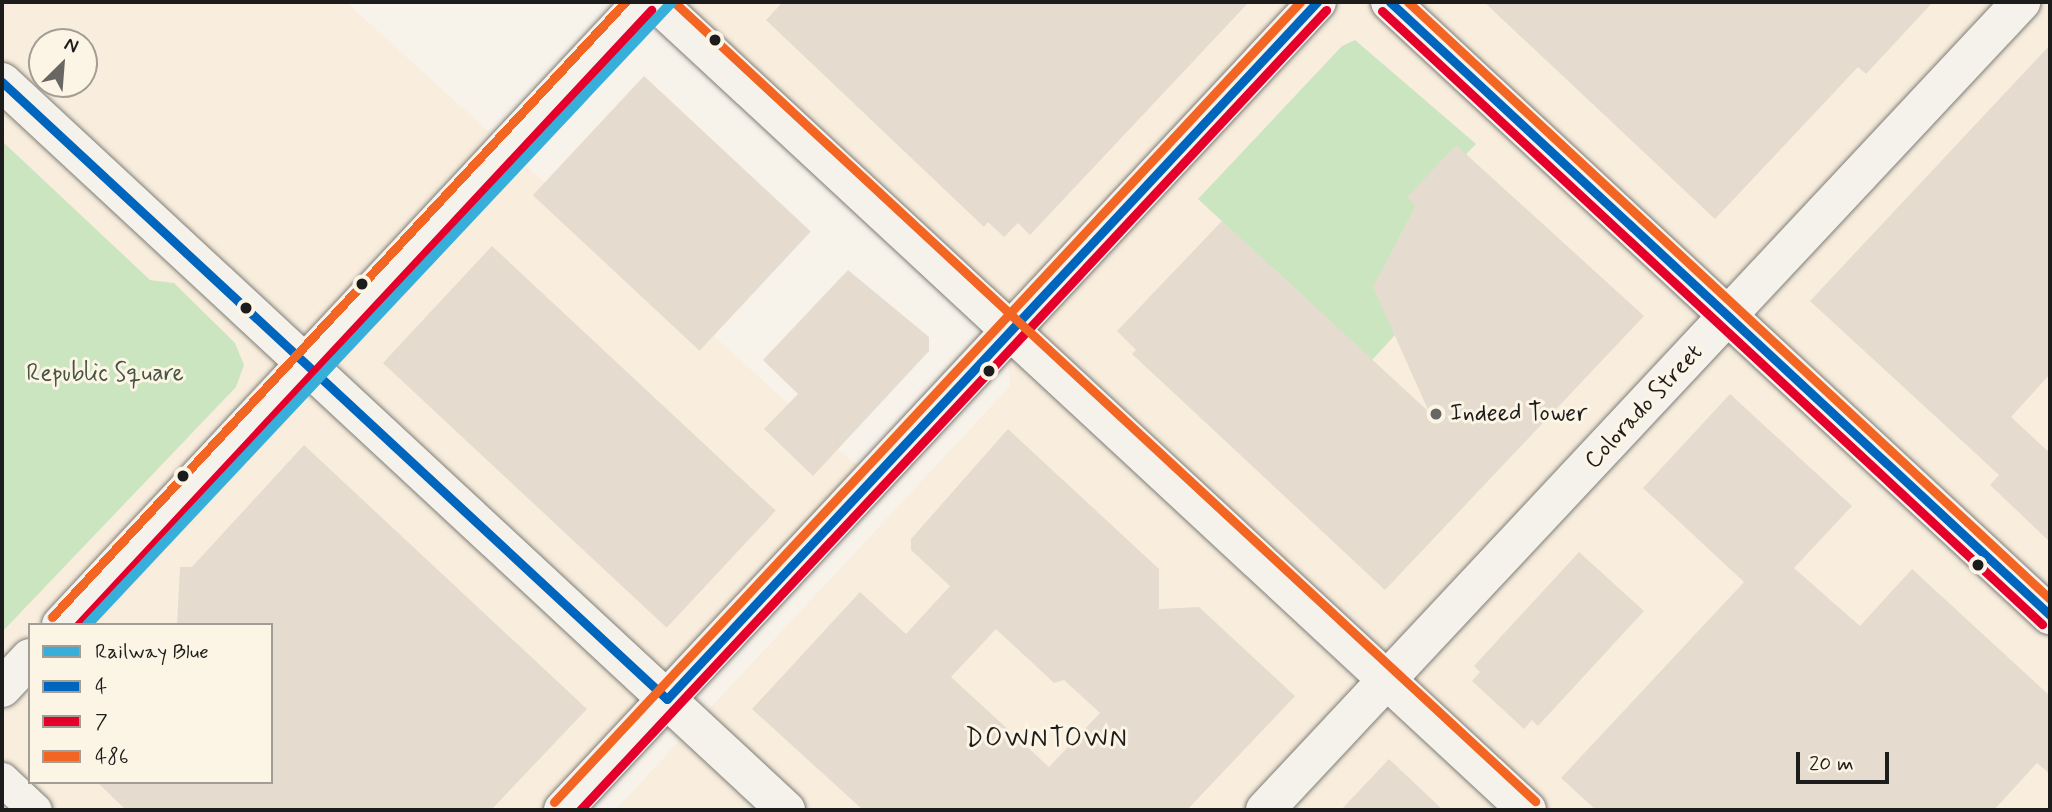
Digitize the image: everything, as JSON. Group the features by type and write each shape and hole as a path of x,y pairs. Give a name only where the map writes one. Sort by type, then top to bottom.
{"main road":[{"path":"63,623 642,2"},
{"path":"656,2 1527,810"},
{"path":"563,810 1317,2"},
{"path":"1390,2 2050,614"},
{"name":"Colorado Street","path":"1265,810 2021,2"},
{"path":"2,82 786,810"},
{"path":"2,688 28,660"}],"street":[{"path":"2,779 35,810"}],"shaded area":[{"path":"2,2 346,2 878,485 575,810 2,810"},
{"path":"680,2 2050,2 2050,810 615,810 1010,386 1005,302"}],"green space":[{"path":"1355,40 1476,144 1416,206 1374,286 1395,335 1372,360 1198,199 1342,46"},
{"name":"Republic Square","path":"2,141 150,280 174,283 235,343 244,365 236,387 2,632"}],"building":[{"path":"783,2 1249,2 1030,235 1018,223 1004,237 988,222 984,227 766,20"},
{"path":"1484,2 1933,2 1866,74 1858,67 1715,219"},
{"path":"2050,45 2050,374 2011,417 2050,453 2050,542 1990,485 1999,475 1810,301"},
{"path":"644,76 811,231 700,351 533,195"},
{"name":"Indeed Tower","path":"1456,145 1644,316 1385,590 1132,354 1136,350 1117,331 1222,221 1429,412 1373,287 1416,206 1407,197"},
{"path":"492,246 776,511 667,628 383,363"},
{"path":"848,270 929,337 929,351 813,476 764,429 798,394 763,360"},
{"path":"1730,394 1852,506 1794,568 1860,626 1912,569 2050,696 2050,774 2037,763 1994,810 1596,810 1561,778 1744,582 1643,488"},
{"path":"1008,429 1159,569 1159,609 1199,607 1295,696 1187,810 863,810 752,709 860,592 906,634 950,586 911,550 911,539","holes":["996,629 1054,683 1064,680 1100,713 1049,767 951,677"]},
{"path":"304,445 587,709 491,810 126,810 99,784 273,784 273,623 177,623 180,567 192,567"},
{"path":"1579,552 1644,611 1538,726 1532,720 1524,729 1472,681 1480,672 1474,666"},
{"path":"1389,759 1443,810 1341,810"}],"rail line":[{"name":"Blue","path":"89,623 672,2"}],"transit line":[{"name":"486","path":"52,617 625,2"},
{"name":"486","path":"674,2 1535,801"},
{"name":"486","path":"554,802 1300,2"},
{"name":"4","path":"667,699 1317,2"},
{"name":"4","path":"1390,2 2050,615"},
{"name":"486","path":"1408,2 2050,599"},
{"name":"7","path":"80,623 651,10"},
{"name":"7","path":"580,810 1326,10"},
{"name":"7","path":"1382,11 2042,624"},
{"name":"4","path":"2,82 667,699"}],"place":[{"name":"Indeed Tower","path":"1436,414"}],"district":[{"name":"DOWNTOWN","path":"1047,740"}]}
